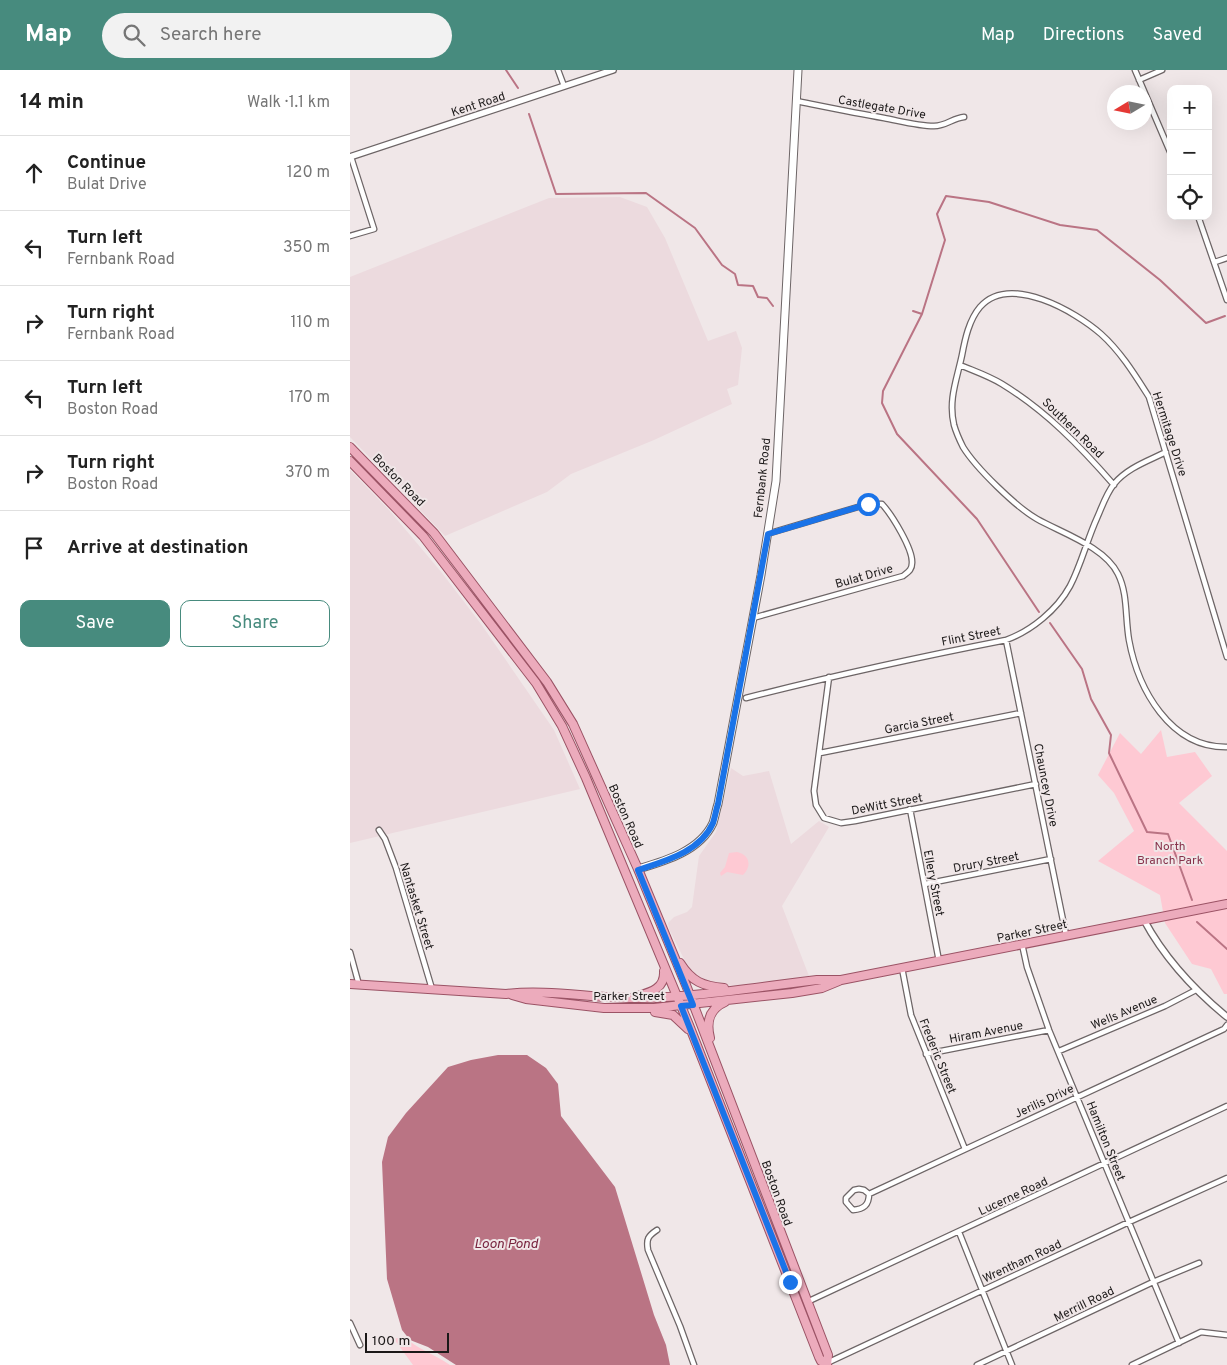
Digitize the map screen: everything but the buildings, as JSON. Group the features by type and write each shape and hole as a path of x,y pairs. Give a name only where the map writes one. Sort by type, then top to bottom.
{"main road":[{"name":"Fernbank Road","path":"638,870 665,861 690,848 702,838 712,824 718,804 776,481 798,70"},
{"name":"Boston Road","path":"350,447 434,533 552,689 578,734 638,870 693,1005 828,1355 826,1364 819,1357 681,1006 565,731 547,700 423,536 350,461"},
{"name":"Parker Street","path":"350,984 506,994 527,992 628,998 689,995 817,980 841,980 1227,904"},
{"path":"670,948 690,977 698,983 707,986 738,989"},
{"path":"628,998 655,991 660,986 665,974 663,964"},
{"name":"Parker Street","path":"506,994 526,999 624,1009 693,1005 802,992 822,988 841,980"},
{"path":"715,1062 708,1034 708,1019 719,1005 735,1000"},
{"path":"624,1009 660,1012 672,1016 686,1026 694,1039"}],"street":[{"path":"558,70 564,86"},
{"name":"Kent Road","path":"350,157 613,70"},
{"path":"1135,70 1167,145"},
{"path":"1139,80 1162,70"},
{"name":"Castlegate Drive","path":"796,100 932,126 940,126 949,123 955,118 964,117"},
{"path":"350,157 374,229 350,236"},
{"path":"1199,220 1227,300"},
{"path":"1215,262 1227,258"},
{"name":"Hermitage Drive","path":"1227,657 1149,397 1129,364 1090,325 1045,300 1026,295 1005,294 993,298 982,306 974,317 953,389 951,404 954,425 963,447 996,484 1035,518 1086,543 1109,561 1116,570 1125,593 1128,637 1135,668 1142,684 1162,715 1175,729 1190,740 1206,746 1227,747"},
{"name":"Southern Road","path":"960,365 1000,383 1036,406 1083,450 1114,484"},
{"name":"Flint Street","path":"746,698 907,659 1018,636 1038,622 1062,598 1069,587 1104,501 1114,484 1126,472 1166,452"},
{"name":"Bulat Drive","path":"751,618 903,576 910,570 912,563 911,554 904,540 882,504 868,504 768,534"},
{"name":"Chauncey Drive","path":"1006,640 1066,935"},
{"name":"DeWitt Street","path":"829,677 814,799 819,812 824,818 841,823 1036,784"},
{"name":"Garcia Street","path":"820,753 1022,713"},
{"name":"Ellery Street","path":"910,809 939,961"},
{"name":"Nantasket Street","path":"379,830 385,839 396,868 432,989"},
{"name":"Drury Street","path":"925,884 1051,859"},
{"path":"1144,920 1173,966 1227,1018"},
{"name":"Hamilton Street","path":"1022,944 1027,967 1050,1030 1179,1343"},
{"path":"350,952 359,985"},
{"name":"Frederic Street","path":"902,968 911,1016 965,1149"},
{"name":"Wells Avenue","path":"1059,1051 1165,1006 1196,990"},
{"name":"Jerilis Drive","path":"869,1194 1227,1026"},
{"name":"Hiram Avenue","path":"926,1054 1050,1030"},
{"name":"Lucerne Road","path":"806,1302 1227,1106"},
{"name":"Wrentham Road","path":"826,1364 1128,1222 1227,1178"},
{"name":"Jerilis Drive","path":"854,1190 864,1190 869,1194 867,1206 859,1210 853,1210 846,1202 848,1194 854,1190"},
{"path":"657,1230 649,1235 647,1241 648,1250 694,1365"},
{"path":"959,1232 1012,1365"},
{"name":"Merrill Road","path":"977,1365 1153,1282 1200,1263"},
{"path":"350,1323 360,1345"},
{"path":"1132,1365 1202,1332 1227,1335"}],"shaded area":[{"path":"620,197 647,207 665,238 708,341 736,331 742,348 738,385 727,389 732,404 654,440 571,474 547,492 445,536 350,437 350,277 549,198"},
{"path":"350,470 389,510 442,573 481,624 554,730 580,789 350,843"},
{"path":"731,768 743,776 769,771 791,844 819,821 829,827 782,906 809,976 737,987 710,982 696,975 686,963 669,929 668,923 674,917 687,912 692,907 699,856 716,832"}],"green space":[{"name":"North Branch Park","path":"1161,730 1167,757 1195,752 1212,776 1179,803 1227,851 1227,994 1224,994 1211,969 1192,964 1165,923 1160,895 1098,861 1134,831 1114,793 1098,775 1120,733 1141,754"},
{"path":"737,852 747,858 748,868 746,872 743,875 727,872 721,876 720,873 725,867 729,853"},
{"path":"404,1336 409,1341 450,1365 413,1365 394,1339"}],"water":[{"name":"Loon Pond","path":"498,1055 527,1055 546,1068 558,1084 561,1116 615,1187 654,1315 666,1345 670,1365 456,1365 428,1347 410,1340 402,1330 387,1279 382,1162 388,1137 406,1113 448,1067"}],"waterway":[{"path":"506,70 518,88"},
{"path":"529,114 556,194 646,193 695,228 722,265 735,274 738,285 753,286 758,297 767,298 773,306"},
{"path":"1039,612 977,519 897,434 882,403 883,391 922,314 945,240 937,214 946,196 989,202 1060,225 1097,230 1160,280 1206,323 1225,316"},
{"path":"913,311 922,314"},
{"path":"1050,623 1082,669 1091,699 1111,735 1109,753 1147,832 1168,834 1192,900"},
{"path":"1197,922 1227,949"}],"route":[{"path":"790,1282 681,1006 693,1005 638,870 665,861 690,848 702,838 712,824 718,804 768,534 868,504"}]}
